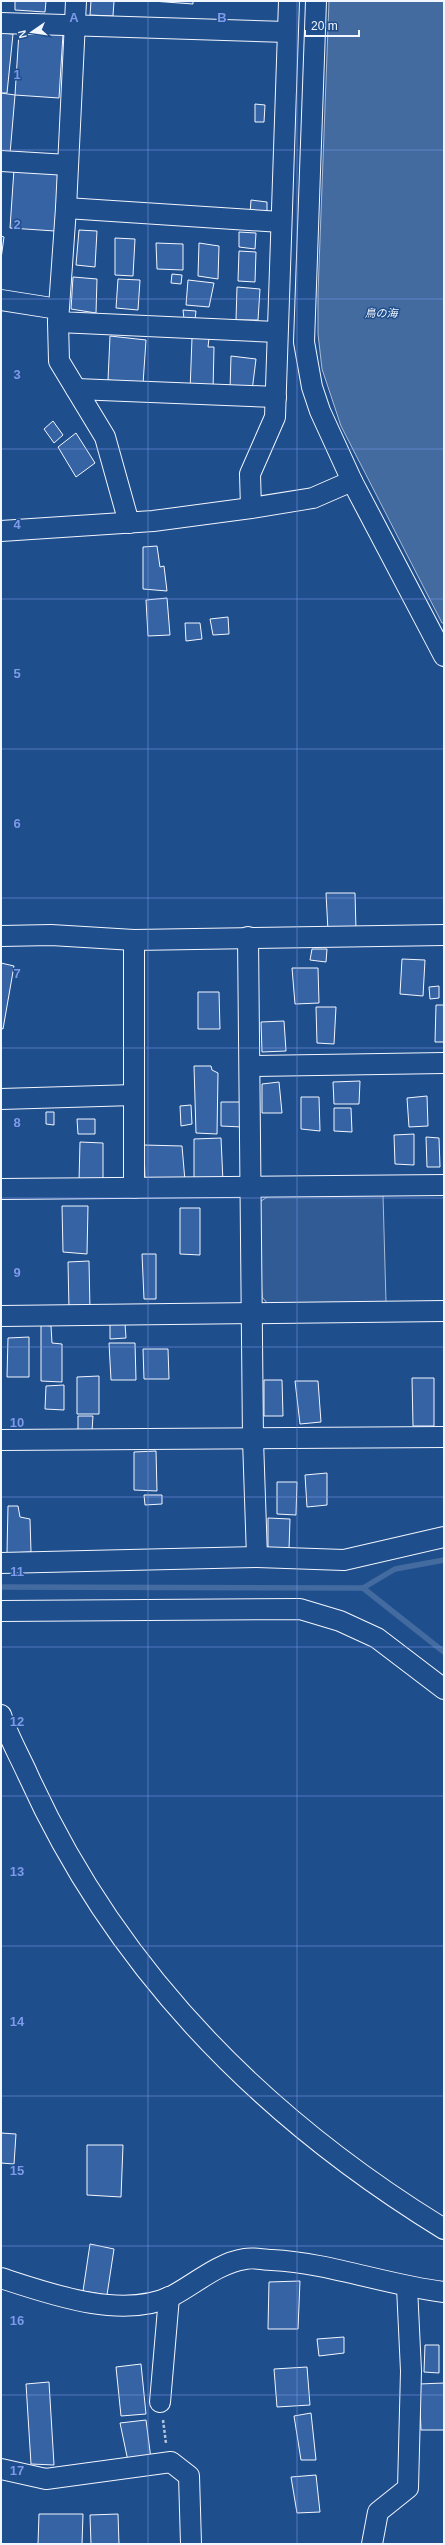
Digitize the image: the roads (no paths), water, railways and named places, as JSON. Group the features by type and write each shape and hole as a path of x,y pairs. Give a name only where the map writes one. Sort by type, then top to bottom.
{"street":[{"path":"76,1 66,208 58,316 59,361 105,437 129,523"},
{"path":"251,508 250,474 275,417 289,1"},
{"path":"316,1 304,342 312,387 320,411 352,481 444,656"},
{"path":"1,22 287,32"},
{"path":"1,161 68,165"},
{"path":"66,208 281,222"},
{"path":"1,300 58,316 277,332"},
{"path":"76,389 276,397"},
{"path":"1,531 129,523 251,508 313,498 352,481"},
{"path":"1,936 51,935 134,940 444,935"},
{"path":"248,937 251,1066 253,1440 257,1558"},
{"path":"134,940 134,1188"},
{"path":"251,1066 444,1063"},
{"path":"1,1099 134,1095"},
{"path":"1,1189 444,1185"},
{"path":"1,1316 444,1311"},
{"path":"1,1440 253,1440 444,1437"},
{"path":"1,1563 257,1558 344,1560 444,1537"},
{"path":"1,1611 300,1609 340,1621 377,1638 444,1689"},
{"path":"1,1715 50,1824 103,1914 160,1987 205,2039 251,2085 307,2132 395,2199 444,2229"},
{"path":"1,2278 46,2293 92,2303 117,2305 144,2303 169,2297 220,2268 245,2259 298,2261 407,2287 444,2292"},
{"path":"372,2544 378,2512 408,2488 411,2371 407,2287"},
{"path":"160,2402 169,2297"},
{"path":"1,2469 46,2479 169,2462 189,2476 191,2544"}],"water":[{"name":"鳥の海","path":"329,1 444,1 444,623 442,623 341,426 322,369 318,334 318,293"}],"waterway":[{"path":"1,1587 363,1588 395,1569 444,1560"},
{"path":"363,1588 444,1652"}]}
